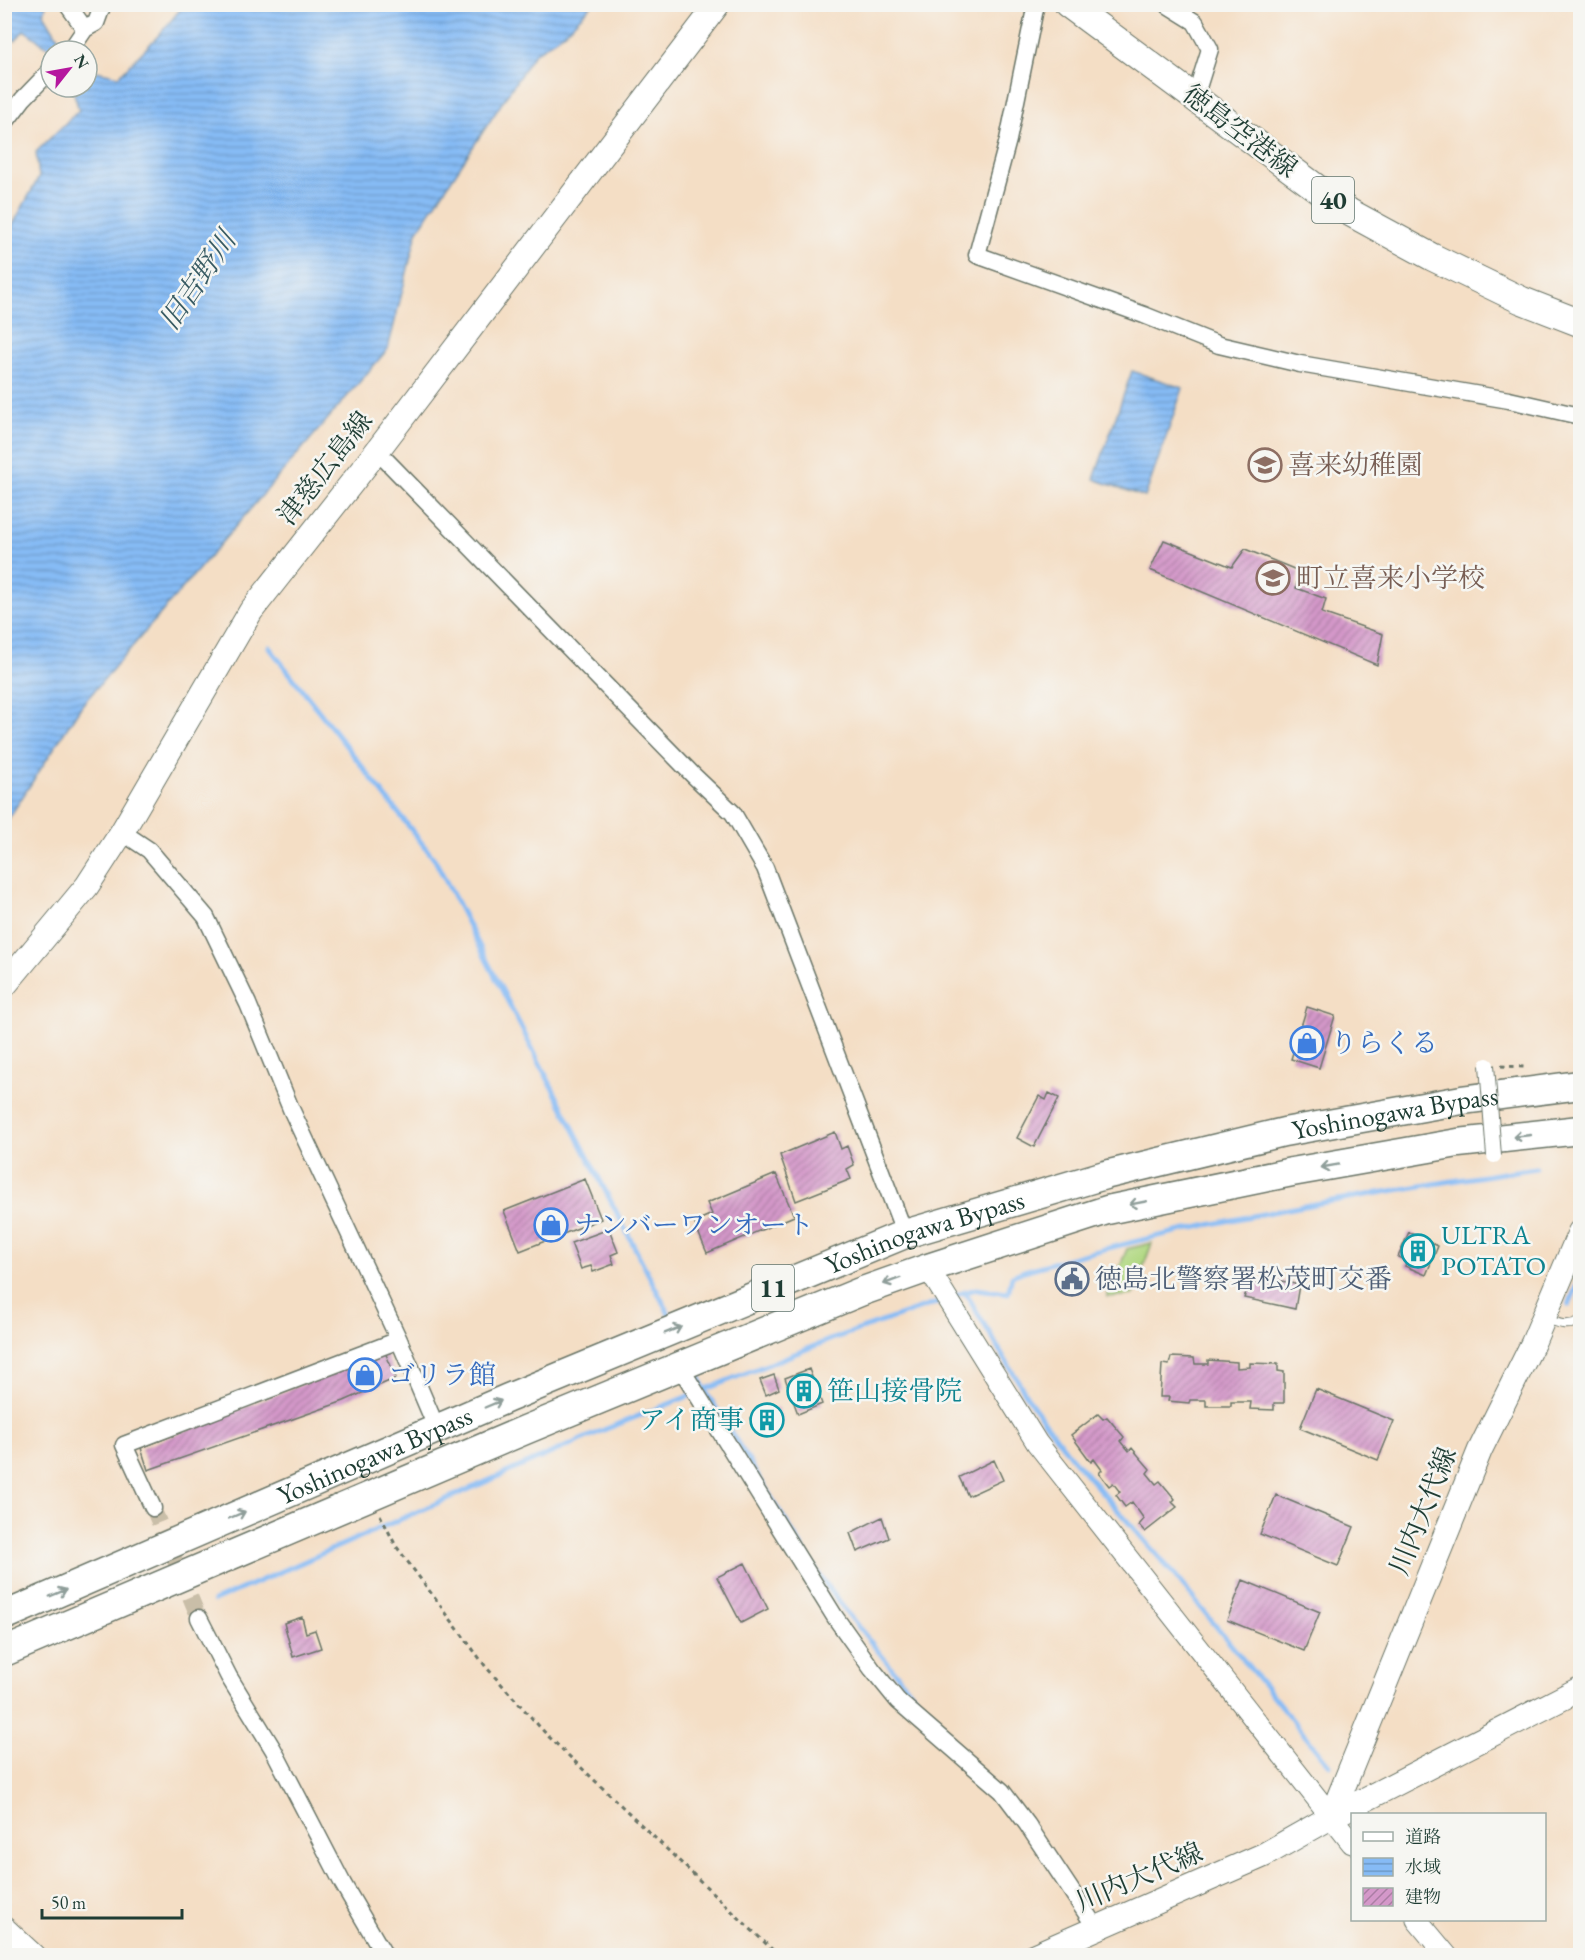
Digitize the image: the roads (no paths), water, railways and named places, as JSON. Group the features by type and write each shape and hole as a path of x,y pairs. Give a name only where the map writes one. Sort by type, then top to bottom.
{"highway":[{"name":"Yoshinogawa Bypass","path":"4,1616 437,1429 905,1234 1105,1175 1284,1132 1462,1100 1581,1085"},
{"name":"Yoshinogawa Bypass","path":"4,1652 525,1430 860,1292 928,1268 1107,1210 1292,1172 1458,1143 1581,1130"}],"main road":[{"name":"津慈広島線","path":"4,986 87,886 122,832 251,611 377,451 718,4"},
{"name":"徳島空港線","path":"1068,4 1349,212 1432,257 1521,300 1581,323"},
{"name":"川内大代線","path":"1330,1817 1480,1450 1544,1318 1581,1232"},
{"name":"川内大代線","path":"1033,1956 1264,1855 1330,1817 1581,1689"},
{"path":"4,1929 33,1956"}],"street":[{"path":"67,4 85,29"},
{"path":"79,39 85,29 96,22 103,4"},
{"path":"1036,4 1008,140 977,255 1144,315 1219,345 1300,364 1509,400 1581,416"},
{"path":"1166,4 1195,22 1210,48 1195,97"},
{"path":"4,124 39,82"},
{"path":"377,451 733,813 765,867 905,1234"},
{"path":"122,832 149,850 206,917 248,1004 291,1109 399,1340 437,1429"},
{"path":"1487,1065 1494,1156"},
{"path":"928,1268 1037,1443 1351,1841"},
{"path":"153,1508 124,1445 399,1340"},
{"path":"680,1367 835,1617 872,1669 898,1701 1002,1791 1028,1824 1096,1928"},
{"path":"199,1618 229,1677 273,1749 385,1956"},
{"path":"1418,1921 1447,1956"}],"lane":[{"path":"1544,1318 1562,1325 1572,1325 1581,1321"}],"water":[{"path":"4,5 46,5 44,14 59,39 39,39 39,41 24,30 15,41 5,31"},
{"name":"旧吉野川","path":"184,5 592,5 563,34 534,54 417,232 388,349 82,705 5,824 5,239 39,177 36,152 79,110 76,99 99,99 99,72 119,76 159,35"},
{"path":"1132,371 1183,388 1145,497 1094,479"}],"waterway":[{"path":"269,647 435,860 672,1320"},
{"path":"963,1293 976,1289 1008,1293 1012,1276 1024,1271 1214,1224 1342,1199 1536,1168"},
{"path":"1569,1305 1580,1277"},
{"path":"951,1297 965,1292 1033,1406 1072,1458 1171,1571 1329,1765"},
{"path":"214,1601 606,1429 832,1339 942,1301"},
{"path":"696,1369 705,1390 817,1572 942,1730"}],"tunnel":[{"path":"153,1508 199,1618"}],"place":[{"name":"喜来幼稚園","path":"1265,465"},
{"name":"町立喜来小学校","path":"1273,578"},
{"name":"りらくる","path":"1307,1043"},
{"name":"ナンバーワンオート","path":"551,1225"},
{"name":"ULTRA POTATO","path":"1418,1251"},
{"name":"徳島北警察署松茂町交番","path":"1072,1279"},
{"name":"ゴリラ館","path":"365,1375"},
{"name":"笹山接骨院","path":"804,1391"},
{"name":"アイ商事","path":"767,1420"}]}
